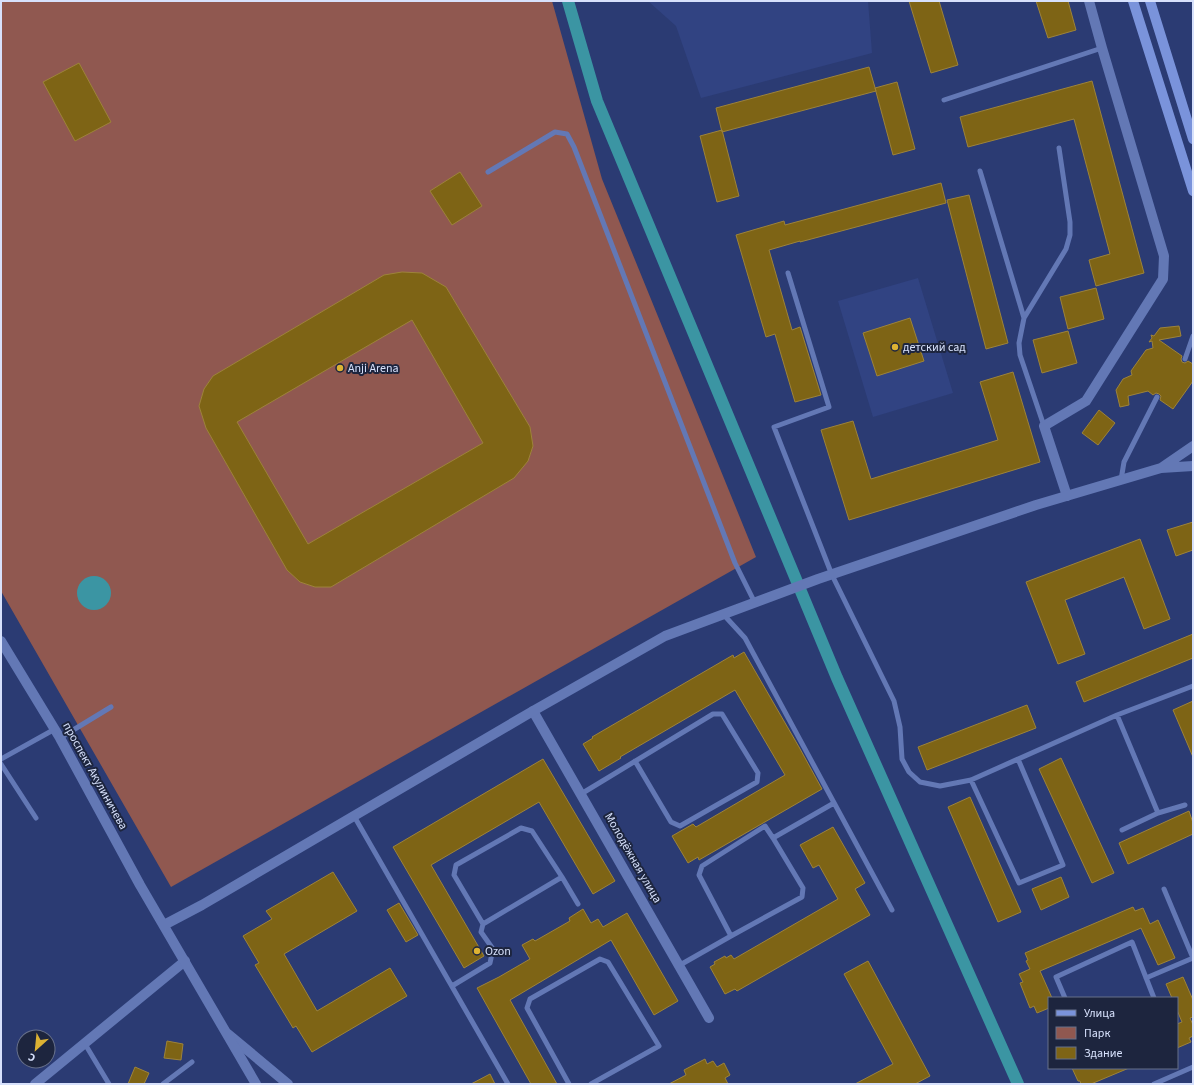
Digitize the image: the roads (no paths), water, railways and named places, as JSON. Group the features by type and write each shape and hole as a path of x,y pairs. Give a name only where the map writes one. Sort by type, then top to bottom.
{"main road":[{"path":"1133,1 1193,191"},
{"path":"1150,1 1193,140"}],"street":[{"path":"1067,496 1044,426 1086,401 1162,279 1164,256 1089,1"},
{"path":"1161,468 1193,446"},
{"path":"164,925 202,905 533,711 665,636 832,575 1036,505 1161,468 1193,466"},
{"name":"проспект Акулиничева","path":"1,641 55,729 140,885 185,961"},
{"name":"Молодёжная улица","path":"533,711 680,965 709,1018"},
{"path":"35,1084 185,961 256,1084"},
{"path":"226,1033 288,1084"}],"lane":[{"path":"944,100 1102,48"},
{"path":"488,172 555,132 567,134 574,147 735,563 755,603"},
{"path":"1044,426 1020,355 1019,343 1024,318 1066,249 1070,235 1070,222 1059,148"},
{"path":"980,171 1024,318"},
{"path":"788,273 829,407 774,427 832,575 894,702 900,727 902,759 909,772 920,782 940,786 971,780 1117,715 1193,686"},
{"path":"1185,359 1193,336"},
{"path":"1121,480 1124,462 1156,397"},
{"path":"723,614 745,638 892,910"},
{"path":"60,738 111,707"},
{"path":"581,794 635,761 713,714 722,714 758,772 758,782 680,826 670,822 635,761"},
{"path":"1117,715 1158,813"},
{"path":"1,760 55,729"},
{"path":"971,780 1020,883 1062,865 1018,759"},
{"path":"1,764 36,818"},
{"path":"773,838 834,803"},
{"path":"1122,830 1158,813 1185,805"},
{"path":"354,816 508,1084"},
{"path":"680,965 802,897 803,888 766,826 702,866 699,875 731,936"},
{"path":"452,986 490,963 493,949 481,932 483,924 454,875 456,865 521,828 532,831 578,904"},
{"path":"483,924 562,877"},
{"path":"1146,978 1193,958 1164,889"},
{"path":"1065,997 1056,977 1132,942 1154,997"},
{"path":"569,1084 527,1008 530,999 600,959 608,962 659,1046 591,1084"},
{"path":"85,1044 108,1084"},
{"path":"163,1084 192,1062"},
{"path":"1154,1084 1193,1067"}],"waterway":[{"path":"568,1 597,101 837,678 1018,1084"}],"place":[{"name":"детский сад","path":"895,347"},
{"name":"Anji Arena","path":"340,368"},
{"name":"Ozon","path":"477,951"}]}
